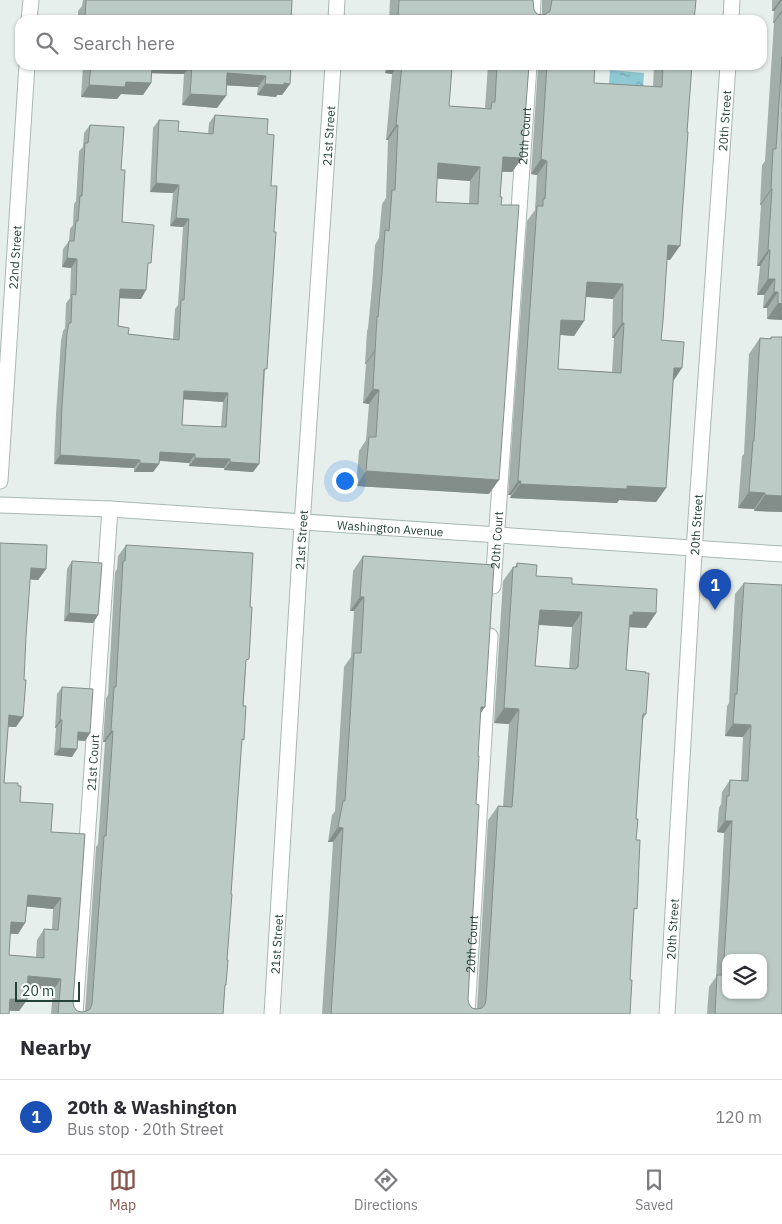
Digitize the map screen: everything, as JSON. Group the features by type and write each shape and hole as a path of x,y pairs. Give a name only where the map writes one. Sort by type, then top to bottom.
{"street":[{"path":"30,15 31,0"},
{"path":"336,15 337,0"},
{"path":"532,15 533,0"},
{"path":"731,15 732,0"},
{"name":"22nd Street","path":"0,481 4,350 26,70"},
{"name":"21st Street","path":"272,1014 302,522 333,70"},
{"name":"20th Court","path":"492,600 529,70"},
{"name":"20th Street","path":"667,1014 695,548 728,70"},
{"name":"Washington Avenue","path":"0,505 496,534 782,554"},
{"name":"21st Court","path":"75,1014 110,510"},
{"name":"20th Court","path":"467,1014 491,620"}],"water":[{"path":"610,70 644,73 643,88 609,85"}],"building":[{"path":"86,0 292,0 291,15 85,15"},
{"path":"399,0 533,0 534,10 537,14 542,15 398,15"},
{"path":"552,0 696,0 694,15 542,15 550,11"},
{"path":"782,57 782,304 778,303 778,292 774,292 775,279 768,279 770,250 768,250 773,149 776,149"},
{"path":"90,70 152,70 151,83 126,82 125,87 89,85"},
{"path":"192,70 291,70 290,84 265,84 266,76 227,73 226,96 190,94"},
{"path":"402,70 452,70 449,106 491,109 492,102 495,102 497,70 529,70 522,158 503,157 500,197 502,197 501,205 519,205 499,480 366,471 369,437 376,437 379,390 373,389 377,316 385,230 389,231 392,190 395,190 398,125 396,125","holes":["438,163 480,167 478,204 436,202"]},
{"path":"547,70 595,70 594,83 662,87 663,70 692,70 680,246 668,245 661,340 684,342 682,368 674,368 666,488 627,486 627,489 520,484 521,481 518,481 537,206 543,206 543,199 545,199 547,161 541,159","holes":["587,282 623,284 622,323 624,323 621,373 558,369 561,320 584,321"]},
{"path":"215,115 268,119 267,134 274,135 271,186 277,186 274,232 276,232 267,369 264,369 259,464 230,462 230,459 195,458 195,454 160,452 159,464 140,463 140,460 60,455 67,333 69,323 71,323 72,294 76,295 77,259 67,258 69,241 74,241 76,221 78,221 80,196 82,196 85,143 88,143 90,125 124,127 121,170 125,170 122,222 154,225 151,263 148,263 146,290 120,289 118,326 129,328 128,334 179,340 181,300 184,300 189,219 176,218 179,185 156,183 159,120 179,121 178,131 213,134","holes":["184,391 228,393 226,427 182,425"]},
{"path":"771,337 782,337 782,496 749,492 760,338 771,339"},
{"path":"0,543 47,545 46,569 31,568 23,717 9,715 4,783 18,783 18,786 21,786 20,802 53,804 51,832 85,834 73,1002 77,1011 82,1012 90,1009 92,1004 104,836 106,836 123,561 125,561 126,545 253,553 249,659 246,660 243,706 246,706 244,740 242,739 223,1014 58,1014 61,979 28,976 27,1000 10,999 9,1014 0,1014","holes":["28,895 61,898 58,930 44,929 44,958 9,955 11,922 25,923"]},
{"path":"363,556 494,565 485,707 481,707 478,756 476,804 479,805 468,999 472,1008 476,1009 482,1008 486,1000 498,806 512,807 519,709 504,708 513,567 517,567 517,563 537,565 536,576 572,578 572,584 657,589 656,613 633,612 633,615 630,615 626,670 649,673 646,714 643,714 636,819 638,819 636,840 640,840 637,909 634,908 630,1014 331,1014 343,828 338,827 343,801 345,801 354,653 361,653 364,597 360,597","holes":["540,610 582,612 578,667 576,669 535,666"]},
{"path":"72,561 102,563 98,615 69,613"},
{"path":"744,583 782,585 782,1014 715,1014 717,975 722,975 722,999 767,999 767,954 724,954 732,821 725,821 727,796 729,796 730,780 748,781 751,725 733,724 735,694 737,694"},
{"path":"62,687 93,689 90,733 78,732 77,749 60,748"}],"place":[{"name":"20th & Washington","path":"715,610"}]}
